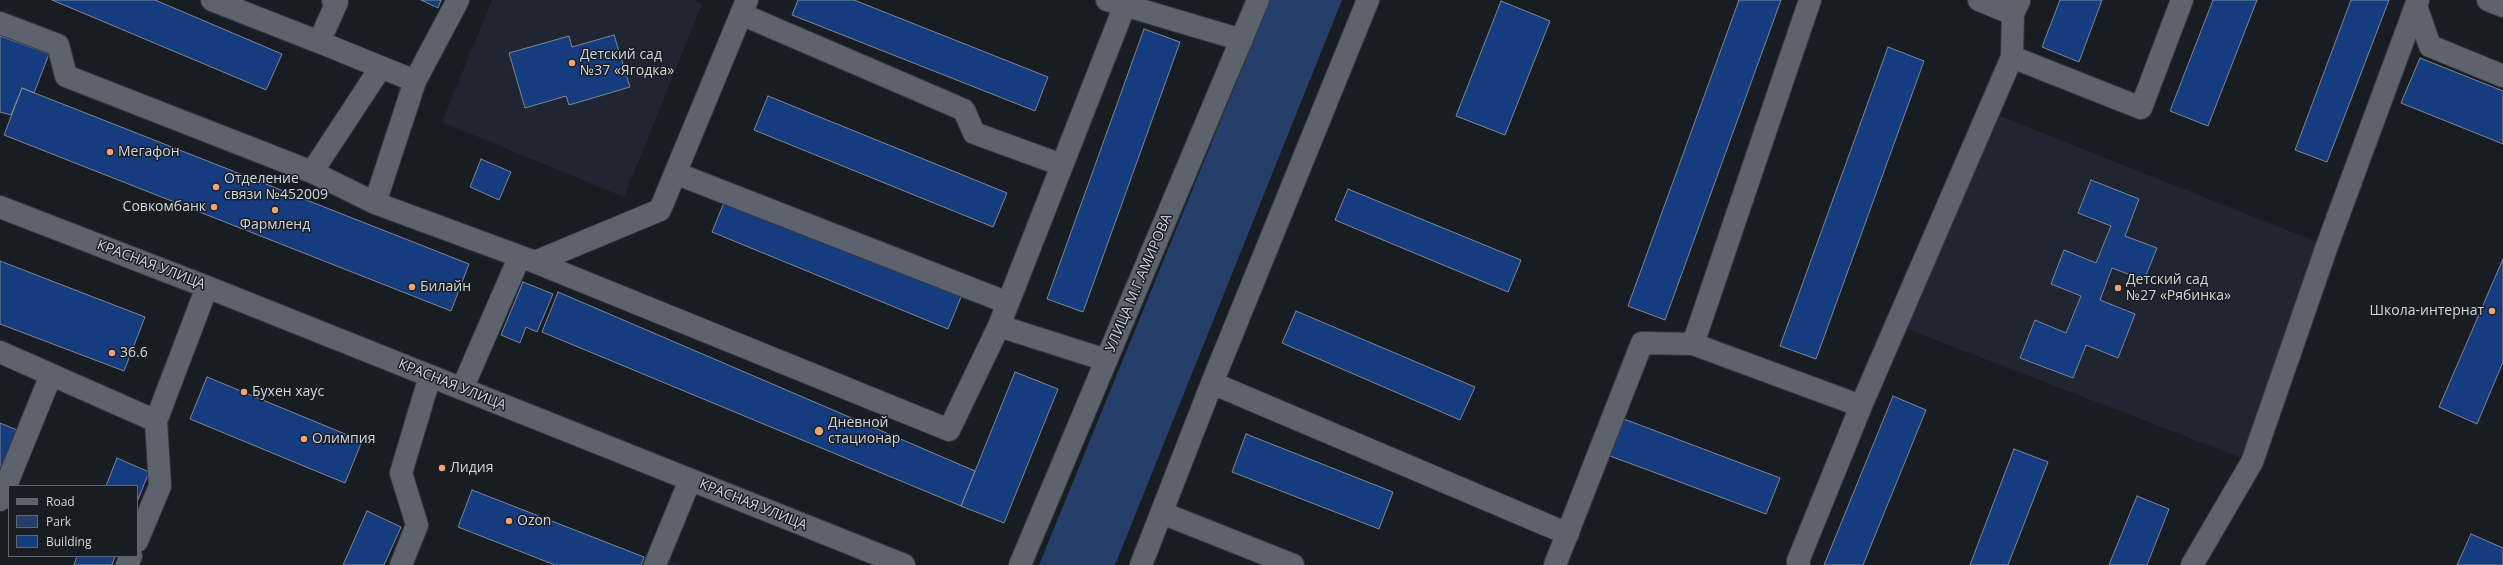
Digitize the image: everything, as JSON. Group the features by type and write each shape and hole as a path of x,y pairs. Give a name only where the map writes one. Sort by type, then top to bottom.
{"street":[{"path":"212,0 415,81"},
{"path":"319,42 337,2 333,0"},
{"path":"375,203 415,81 458,0"},
{"name":"УЛИЦА М.Г.АМИРОВА","path":"1020,565 1258,0"},
{"path":"1141,565 1212,383 1368,0"},
{"path":"1693,344 1810,0"},
{"path":"1799,565 1798,561 1860,406 2012,57 2016,7 1979,0"},
{"path":"2012,57 2141,108 2182,0"},
{"path":"2488,0 2503,6"},
{"path":"0,23 58,45 66,76 312,172 375,203 527,260 949,430 999,326 1062,165 1116,3 1242,40"},
{"path":"2417,3 2430,46 2503,76"},
{"path":"2192,565 2252,462 2327,246 2417,3"},
{"path":"462,389 527,260 660,210 744,7 964,110 974,133 1062,165"},
{"path":"312,172 381,67"},
{"path":"675,173 1008,303"},
{"name":"КРАСНАЯ УЛИЦА","path":"0,207 207,287 904,565"},
{"path":"138,539 160,486 156,421 207,287"},
{"path":"999,326 1106,360"},
{"path":"1556,565 1642,343 1693,344 1860,406"},
{"path":"0,352 156,421"},
{"path":"0,500 51,375"},
{"path":"401,565 417,525 402,472 430,376"},
{"path":"1212,383 1568,534"},
{"path":"655,565 690,480"},
{"path":"1162,512 1293,565"}],"shaded area":[{"name":"Детский сад №37 «Ягодка»","path":"492,0 693,0 702,4 624,197 442,122"},
{"name":"Детский сад №27 «Рябинка»","path":"1995,114 2327,246 2252,462 1907,329"},
{"path":"646,551 681,565 641,565"}],"green space":[{"path":"1270,0 1342,0 1115,565 1039,565"}],"building":[{"path":"52,0 155,0 282,54 266,90"},
{"path":"421,0 441,0 438,8"},
{"path":"798,0 854,0 1048,77 1035,111 792,15"},
{"path":"1739,0 1781,0 1665,320 1628,306"},
{"path":"2060,0 2102,0 2079,62 2042,47"},
{"path":"2213,0 2257,0 2208,126 2170,111"},
{"path":"2351,0 2389,0 2327,162 2295,150"},
{"path":"1501,1 1550,21 1505,135 1456,116"},
{"path":"1144,29 1180,42 1083,312 1047,299"},
{"path":"614,35 630,87 569,105 566,96 525,108 509,53 569,36 572,47"},
{"path":"0,36 49,54 34,93 22,88 11,115 0,112"},
{"path":"1888,47 1924,61 1816,359 1780,346"},
{"path":"2420,58 2503,91 2503,144 2401,103"},
{"path":"22,88 469,264 451,311 4,135"},
{"path":"768,96 1007,193 993,227 754,130"},
{"path":"481,159 511,172 499,200 470,187"},
{"path":"2091,180 2139,199 2125,236 2157,248 2144,280 2112,268 2100,300 2135,314 2118,358 2086,345 2073,378 2020,358 2035,320 2066,333 2081,296 2051,284 2064,250 2096,263 2111,226 2078,213"},
{"path":"1348,189 1521,260 1508,292 1335,220"},
{"path":"725,200 961,297 948,329 712,232"},
{"name":"Школа-интернат","path":"2503,259 2503,362 2477,424 2439,407"},
{"path":"0,261 145,317 124,371 0,324"},
{"path":"523,282 553,294 537,332 526,327 520,343 501,335"},
{"path":"558,292 975,471 961,506 542,332"},
{"path":"1296,311 1475,387 1460,420 1282,343"},
{"path":"1015,372 1058,389 1004,523 961,506"},
{"path":"207,377 362,441 345,483 190,419"},
{"path":"1893,396 1926,410 1863,565 1824,565"},
{"path":"1616,416 1780,478 1766,514 1602,453"},
{"path":"0,423 22,432 0,483"},
{"path":"1246,434 1393,492 1379,529 1232,472"},
{"path":"2014,449 2048,462 2008,565 1970,565"},
{"path":"117,458 149,472 138,500 138,485 106,485"},
{"path":"472,490 644,557 641,565 555,565 458,527"},
{"path":"2137,496 2169,509 2147,565 2109,565"},
{"path":"367,511 401,527 384,565 343,565"},
{"path":"2471,534 2503,548 2503,565 2457,565"},
{"path":"77,557 115,557 112,565 74,565"}],"place":[{"name":"Детский сад №37 «Ягодка»","path":"572,63"},
{"name":"Мегафон","path":"110,152"},
{"name":"Отделение связи №452009","path":"216,187"},
{"name":"Совкомбанк","path":"214,207"},
{"name":"Фармленд","path":"275,210"},
{"name":"Билайн","path":"412,287"},
{"name":"Детский сад №27 «Рябинка»","path":"2118,288"},
{"name":"Школа-интернат","path":"2492,311"},
{"name":"36.6","path":"112,353"},
{"name":"Бухен хаус","path":"244,392"},
{"name":"Дневной стационар","path":"819,431"},
{"name":"Олимпия","path":"304,439"},
{"name":"Лидия","path":"442,468"},
{"name":"Ozon","path":"509,521"}]}
